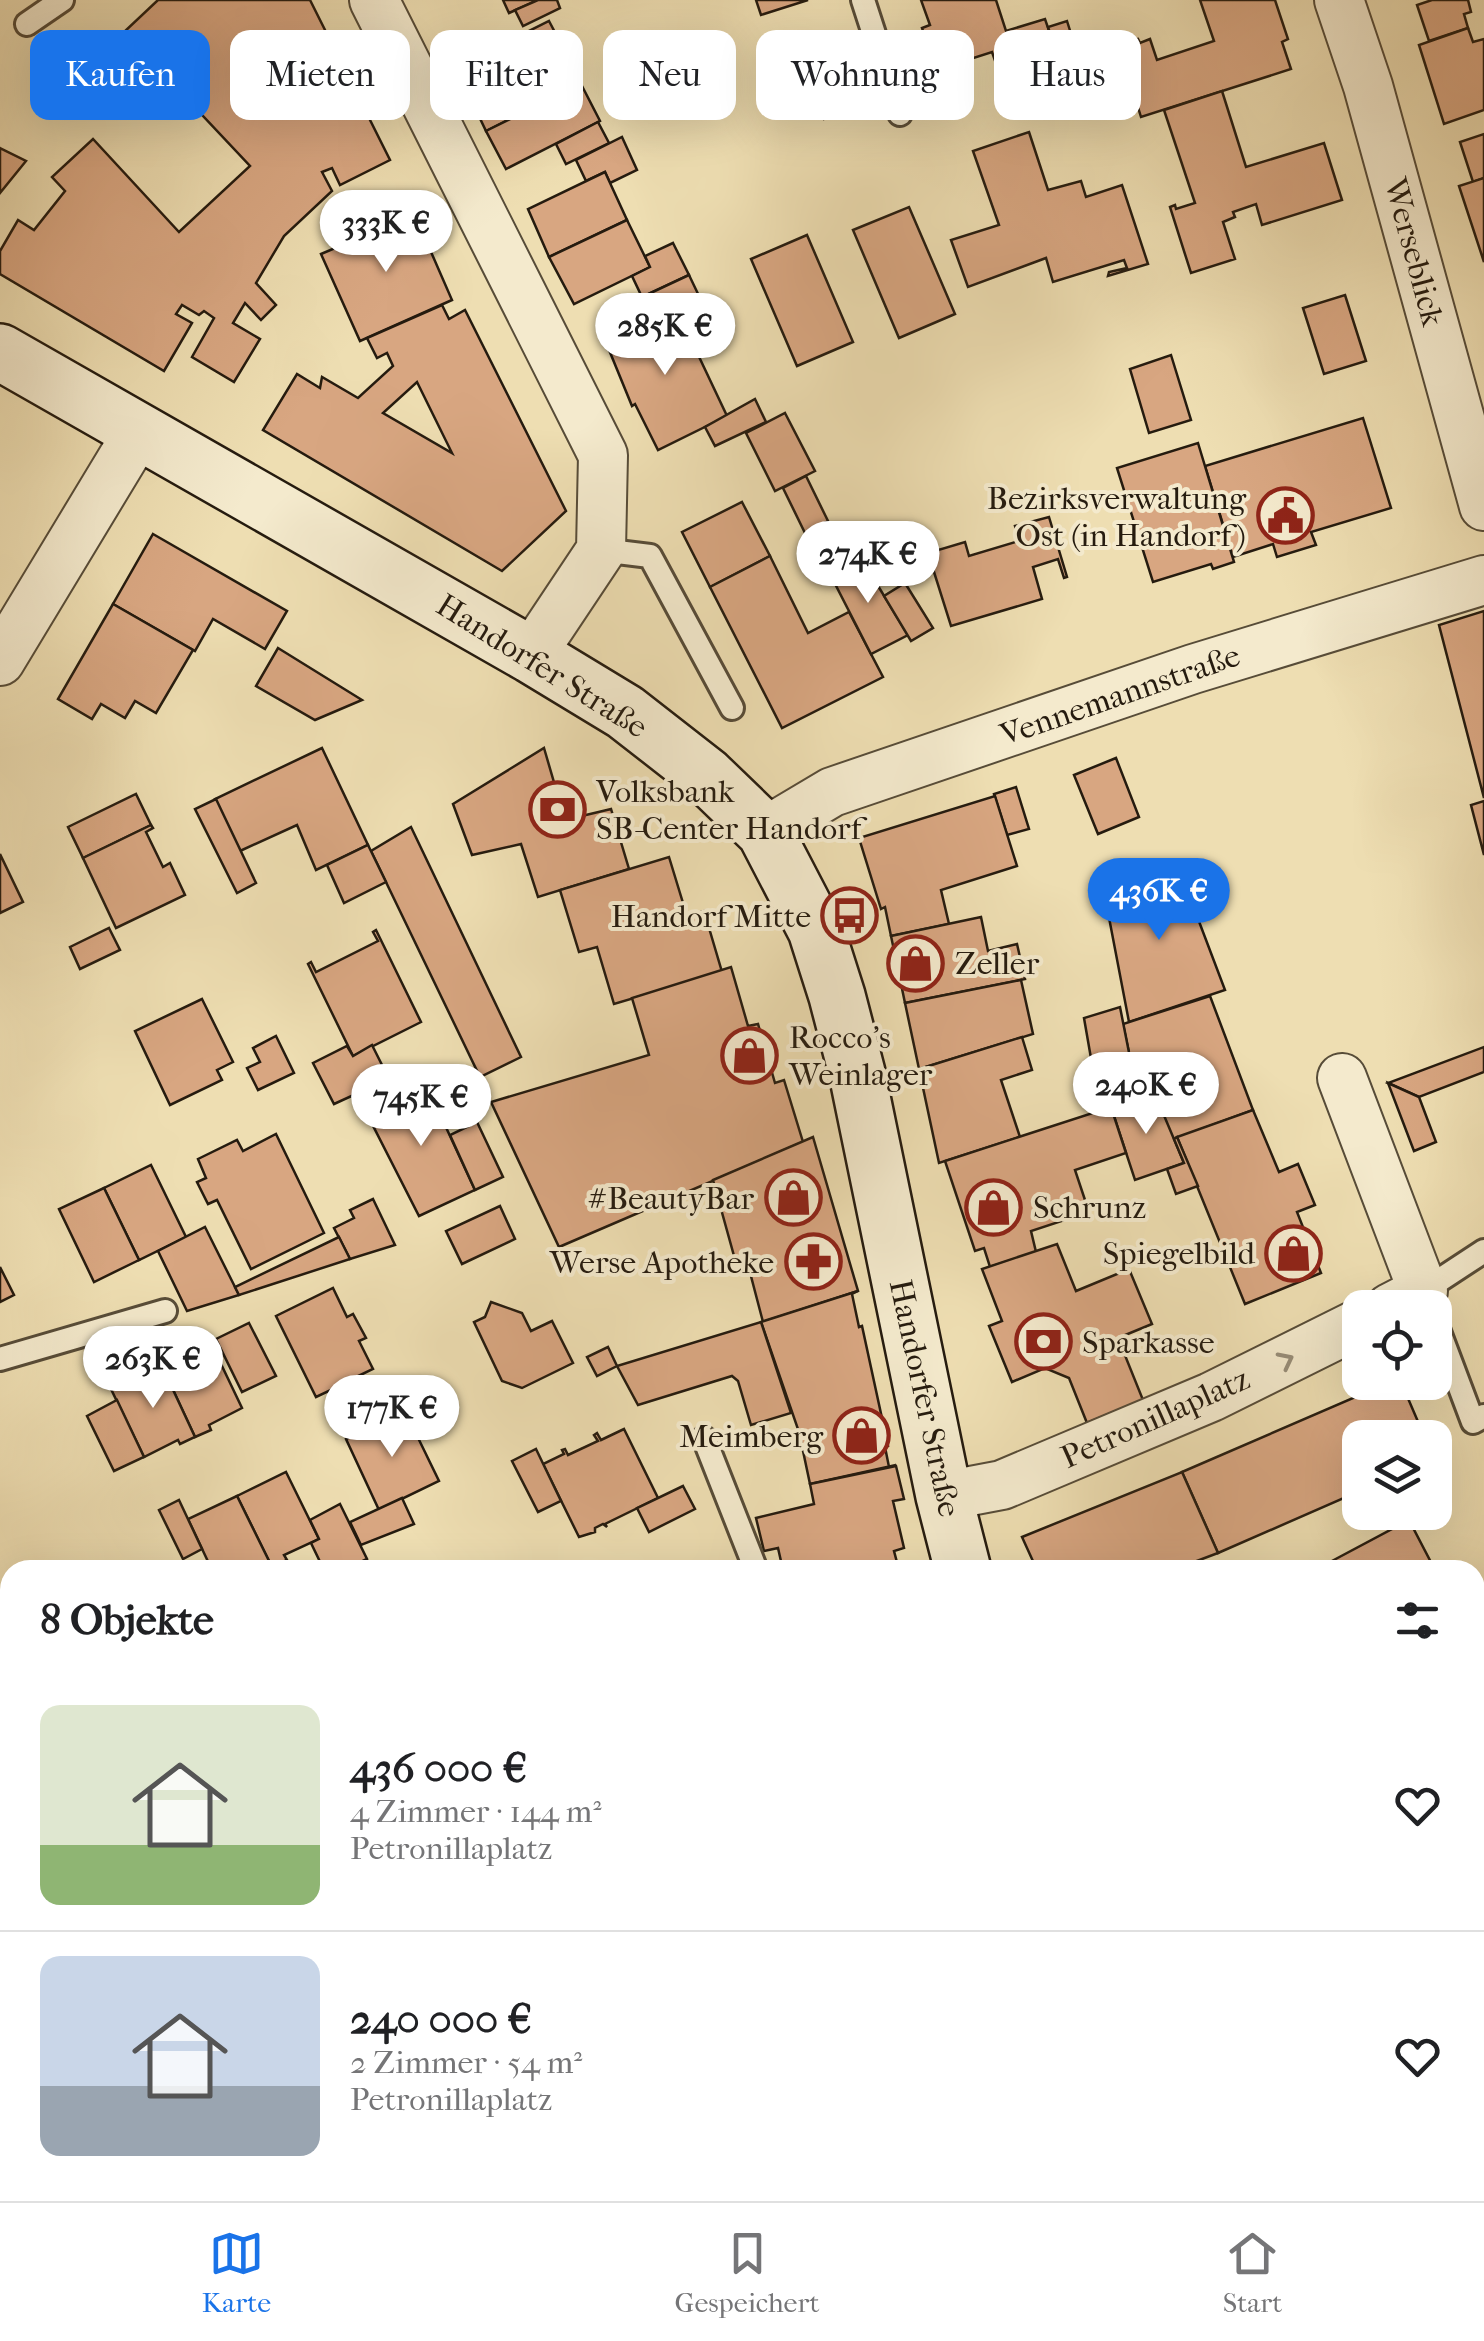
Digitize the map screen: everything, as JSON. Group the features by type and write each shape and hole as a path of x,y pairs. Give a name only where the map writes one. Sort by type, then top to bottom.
{"street":[{"path":"374,0 602,456 601,550 531,654"},
{"name":"Werseblick","path":"1340,0 1368,86 1484,506"},
{"name":"Handorfer Straße","path":"0,352 531,654 625,712 707,776 765,832 816,930 837,996 857,1073 960,1560"},
{"path":"0,661 139,431"},
{"name":"Vennemannstraße","path":"765,832 832,792 1193,669 1484,580"},
{"path":"1342,1078 1414,1290"},
{"name":"Petronillaplatz","path":"944,1496 1002,1484 1211,1398 1342,1331"}],"lane":[{"path":"27,24 62,0"},
{"path":"862,0 872,30"},
{"path":"601,550 650,556 732,708"},
{"path":"1439,1290 1484,1251"},
{"path":"0,1359 165,1311"},
{"path":"1452,1376 1473,1422 1484,1416"},
{"path":"704,1438 752,1560"}],"building":[{"path":"158,0 310,0 325,30 230,30 230,120 370,120 390,160 340,185 332,168 322,172 332,191 284,236 256,283 276,305 261,320 245,303 233,323 260,339 234,382 192,357 214,318 204,311 199,315 182,305 176,314 192,323 164,371 0,274 0,251 18,220 34,230 65,191 52,177 93,139 179,232 250,166 207,120 210,120 210,30 126,30"},
{"path":"503,0 538,0 509,13"},
{"path":"538,0 557,0 560,8 523,26 515,10"},
{"path":"756,0 808,0 761,15"},
{"path":"921,0 996,0 1006,30 994,30 994,58 992,52 974,58 974,30 923,30 930,25"},
{"path":"1200,0 1275,0 1288,39 1282,42 1291,69 1141,117 1141,43 1150,39 1157,60 1214,41"},
{"path":"1432,0 1468,0 1471,12 1464,14 1468,28 1429,41 1417,5"},
{"path":"1045,19 1049,30 1009,30"},
{"path":"549,21 554,30 531,30"},
{"path":"1067,21 1070,30 1049,30 1048,27"},
{"path":"1468,28 1473,42 1484,39 1484,110 1444,124 1419,45"},
{"path":"583,88 600,121 506,169 486,131 508,120 583,120"},
{"path":"1222,91 1246,167 1324,143 1342,200 1262,225 1256,204 1233,212 1235,217 1223,222 1235,259 1191,273 1170,207 1195,203 1164,110"},
{"path":"481,120 508,120 486,131"},
{"path":"598,122 609,143 566,164 556,144"},
{"path":"1029,132 1048,190 1081,181 1086,197 1122,185 1148,264 1108,276 1109,272 1127,268 1124,260 1053,282 1046,258 968,287 951,240 999,225 973,151"},
{"path":"1484,134 1484,178 1473,182 1460,142"},
{"path":"622,137 637,170 610,183 605,172 586,181 576,160"},
{"path":"0,148 26,161 0,193"},
{"path":"605,172 627,220 549,257 528,209"},
{"path":"1484,178 1484,262 1459,186"},
{"path":"909,207 955,314 899,338 853,230"},
{"path":"414,213 452,300 360,341 321,254 352,241 346,230 378,216 383,227"},
{"path":"627,220 650,267 574,304 549,257"},
{"path":"807,235 853,342 797,366 751,259"},
{"path":"673,243 689,275 642,297 632,276 650,267 645,256"},
{"path":"689,275 700,298 652,318 642,297"},
{"path":"1345,295 1366,361 1324,374 1303,308"},
{"path":"442,305 449,319 465,310 566,511 502,571 263,430 297,374 320,388 322,377 358,398 393,366 387,353 377,358 367,338","holes":["417,382 452,453 383,413"]},
{"path":"675,306 727,416 658,450 635,404 632,406 605,340"},
{"path":"1171,355 1191,420 1149,433 1130,369"},
{"path":"755,399 766,422 715,446 705,427"},
{"path":"785,413 815,471 775,491 746,433"},
{"path":"1363,418 1391,508 1311,532 1316,545 1277,557 1273,544 1233,557 1205,466"},
{"path":"1198,443 1234,562 1213,569 1211,564 1153,582 1117,468"},
{"path":"806,476 828,521 805,533 783,488"},
{"path":"742,502 770,556 710,587 682,532"},
{"path":"1049,517 1067,577 1064,578 1058,559 1033,567 1042,599 951,626 928,553 965,542 969,556 1019,541 1015,526"},
{"path":"153,534 287,611 265,649 213,619 195,651 113,604"},
{"path":"770,556 808,633 849,612 883,677 782,728 710,587"},
{"path":"861,558 908,635 871,654 830,574"},
{"path":"905,583 933,628 911,641 884,596"},
{"path":"113,604 193,650 156,713 135,701 125,718 101,704 92,719 58,699"},
{"path":"1484,611 1484,798 1439,625"},
{"path":"278,648 362,700 315,720 256,686"},
{"path":"322,748 368,845 316,870 297,825 240,851 215,799"},
{"path":"544,748 565,820 611,809 629,869 538,897 521,844 472,855 453,804"},
{"path":"1116,758 1139,817 1098,834 1074,775"},
{"path":"1016,787 1029,829 1007,835 994,794"},
{"path":"136,794 151,825 83,858 68,827"},
{"path":"995,796 1017,866 941,890 949,924 891,936 885,907 881,909 859,838"},
{"path":"216,799 256,883 237,893 195,809"},
{"path":"1484,801 1484,855 1471,805"},
{"path":"151,825 153,828 146,832 163,867 170,863 185,895 116,928 83,858"},
{"path":"411,827 521,1057 480,1077 371,851"},
{"path":"368,845 386,882 344,903 327,865"},
{"path":"0,854 23,902 0,913"},
{"path":"669,857 687,916 704,911 722,972 614,1004 597,947 579,952 560,890"},
{"path":"1178,866 1225,990 1129,1022 1102,881"},
{"path":"981,917 988,951 1017,944 1025,979 905,1003 891,936"},
{"path":"109,928 120,950 80,969 70,947"},
{"path":"376,930 421,1022 353,1056 308,964 311,962 316,972 378,941 373,932"},
{"path":"731,967 748,1026 758,1024 775,1083 784,1080 803,1142 559,1247 491,1102 649,1055 632,998"},
{"path":"1021,980 1033,1034 919,1069 905,1003"},
{"path":"1210,996 1253,1110 1172,1140 1155,1094 1139,1101 1123,1024"},
{"path":"202,999 233,1062 217,1070 222,1080 170,1105 135,1031"},
{"path":"1120,1007 1138,1098 1100,1110 1084,1018"},
{"path":"276,1036 294,1073 258,1090 247,1068 260,1062 253,1048"},
{"path":"1022,1037 1032,1070 1001,1080 1020,1137 939,1163 919,1069"},
{"path":"372,1045 389,1079 334,1104 313,1063 347,1046 353,1056"},
{"path":"1484,1047 1484,1072 1419,1097 1388,1083"},
{"path":"425,1082 475,1190 419,1216 365,1110"},
{"path":"1388,1083 1419,1097 1436,1142 1414,1151"},
{"path":"1155,1094 1184,1163 1135,1180 1111,1107"},
{"path":"1111,1107 1126,1153 1075,1170 1089,1212 1031,1231 1036,1252 990,1267 984,1248 975,1251 945,1161"},
{"path":"1253,1110 1279,1172 1298,1164 1315,1205 1297,1212 1321,1273 1245,1304 1177,1137"},
{"path":"477,1122 503,1177 475,1190 450,1135"},
{"path":"276,1134 324,1233 251,1269 217,1200 208,1204 197,1182 206,1178 198,1159 237,1140 243,1151"},
{"path":"813,1137 858,1291 763,1322 747,1261 736,1263 713,1180"},
{"path":"1177,1137 1198,1186 1176,1194 1167,1169 1184,1163 1174,1139"},
{"path":"151,1165 186,1237 139,1260 104,1188"},
{"path":"104,1188 139,1260 94,1282 59,1209"},
{"path":"373,1199 395,1245 350,1259 334,1228 354,1218 350,1210"},
{"path":"500,1206 515,1239 462,1264 446,1231"},
{"path":"205,1227 239,1295 187,1311 158,1251"},
{"path":"339,1237 350,1259 239,1295 235,1287"},
{"path":"1057,1244 1076,1291 1129,1269 1152,1324 1118,1338 1143,1400 1087,1423 1069,1378 1045,1368 1012,1382 989,1326 1002,1321 982,1269"},
{"path":"0,1267 14,1295 0,1302"},
{"path":"333,1288 347,1317 353,1314 366,1338 359,1341 373,1369 352,1379 354,1385 340,1392 337,1387 316,1397 276,1316"},
{"path":"858,1291 852,1294 888,1446 885,1447 889,1467 810,1484 799,1432 761,1322"},
{"path":"491,1302 522,1313 531,1331 552,1321 573,1363 522,1388 502,1381 474,1322 485,1317"},
{"path":"761,1322 791,1413 751,1425 738,1381 732,1376 638,1405 617,1366"},
{"path":"249,1323 276,1376 242,1392 216,1339"},
{"path":"210,1341 242,1408 195,1437 161,1364"},
{"path":"608,1347 617,1366 597,1376 587,1357"},
{"path":"161,1364 195,1437 180,1444 178,1440 144,1457 111,1389"},
{"path":"117,1400 144,1457 114,1471 87,1416"},
{"path":"1348,1400 1409,1400 1417,1420 1342,1420 1342,1499 1218,1553 1182,1472"},
{"path":"405,1411 439,1481 379,1510 346,1439"},
{"path":"624,1429 658,1498 605,1524 607,1527 603,1524 595,1532 579,1537 543,1464 564,1454 562,1450 568,1455 598,1441 594,1435 597,1433 601,1440"},
{"path":"536,1449 561,1501 538,1512 512,1461"},
{"path":"896,1466 904,1499 893,1501 904,1548 894,1551 896,1560 781,1560 778,1548 764,1551 756,1518 814,1504 810,1484"},
{"path":"286,1472 319,1539 284,1555 287,1560 269,1560 237,1496"},
{"path":"1182,1472 1218,1553 1199,1560 1032,1560 1022,1537"},
{"path":"683,1486 695,1509 649,1532 637,1508"},
{"path":"237,1496 269,1560 207,1560 188,1519"},
{"path":"402,1498 414,1524 361,1545 350,1522"},
{"path":"179,1500 202,1549 183,1559 159,1510"},
{"path":"340,1504 367,1559 319,1560 311,1543 319,1539 310,1520"},
{"path":"1390,1530 1414,1530 1430,1560 1334,1560"}],"place":[{"name":"Bezirksverwaltung Ost (in Handorf)","path":"1285,516"},
{"name":"Volksbank SB-Center Handorf","path":"557,809"},
{"name":"Handorf Mitte","path":"850,916"},
{"name":"Zeller","path":"916,963"},
{"name":"Rocco's Weinlager","path":"750,1055"},
{"name":"#BeautyBar","path":"793,1198"},
{"name":"Schrunz","path":"994,1207"},
{"name":"Spiegelbild","path":"1294,1253"},
{"name":"Werse Apotheke","path":"813,1262"},
{"name":"Sparkasse","path":"1043,1342"},
{"name":"Meimberg","path":"862,1436"}]}
